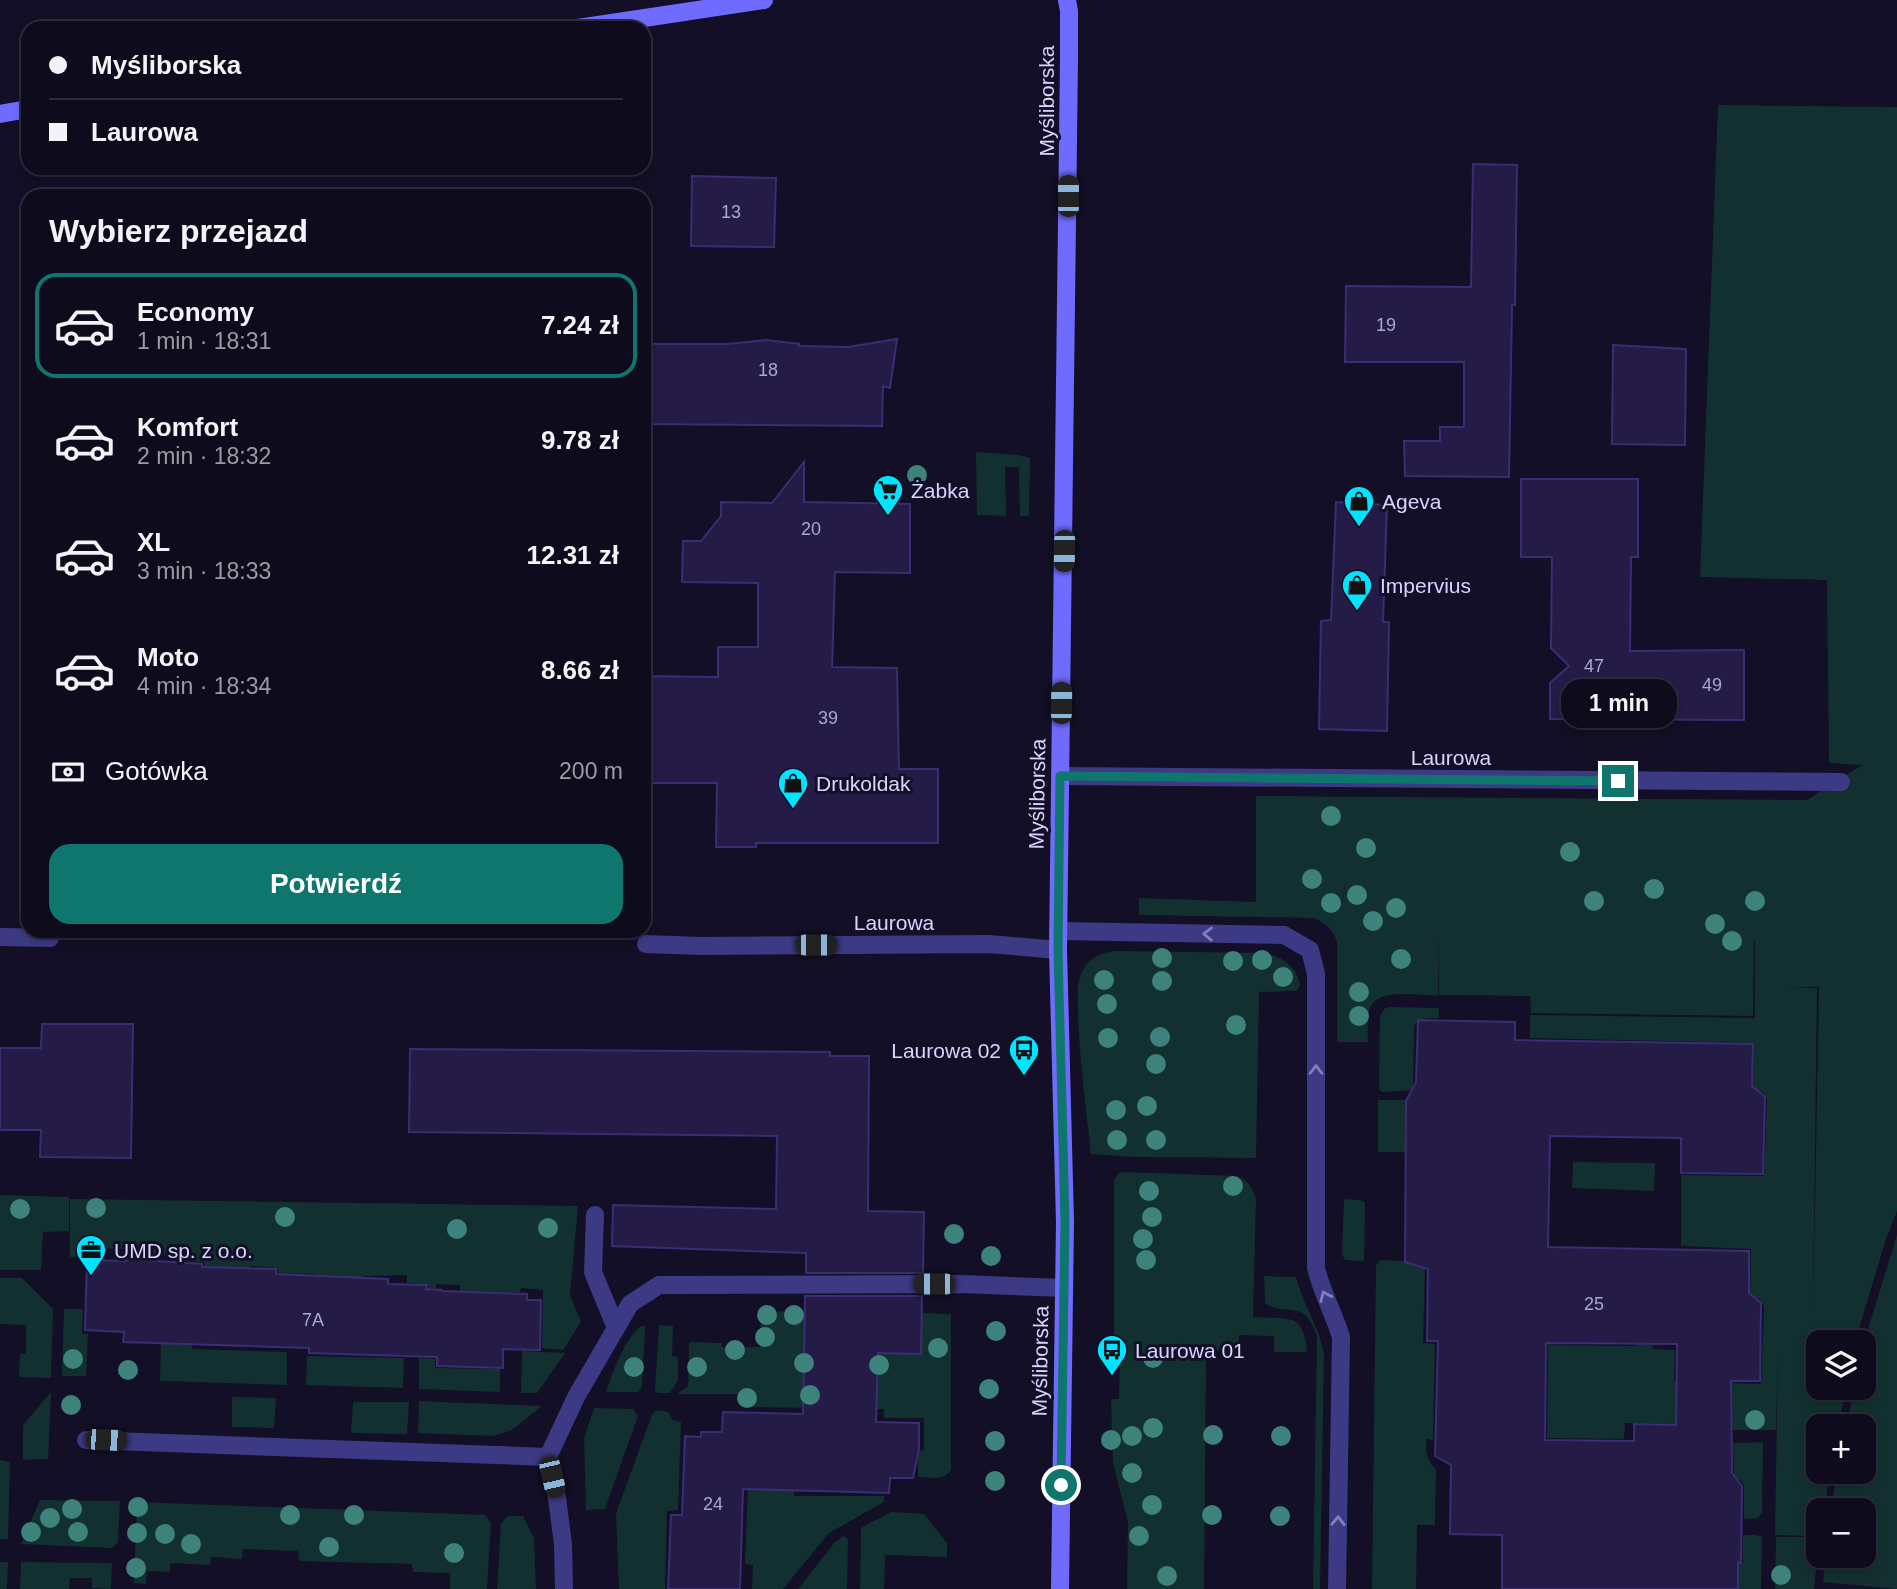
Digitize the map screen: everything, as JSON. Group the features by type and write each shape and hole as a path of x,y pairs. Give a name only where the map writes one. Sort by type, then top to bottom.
{"street":[{"path":"624,21 764,0"},
{"name":"Myśliborska","path":"1060,1589 1065,1222 1058,931 1069,72 1067,0"},
{"path":"0,114 21,111"},
{"name":"Laurowa","path":"1060,776 1841,782"},
{"path":"1058,931 1284,935 1310,950 1316,974 1317,1268 1321,1288 1341,1337 1337,1589"},
{"path":"0,937 21,937"},
{"name":"Laurowa","path":"646,944 989,944 1058,950"},
{"path":"595,1215 593,1272 616,1328"},
{"path":"564,1589 563,1544 548,1457 576,1397 630,1304 645,1293 659,1286 961,1284 1064,1288"},
{"path":"86,1440 548,1457"}],"green space":[{"path":"1718,105 1897,107 1897,1211 1859,1330 1806,1330 1806,1400 1843,1400 1841,1414 1806,1414 1806,1484 1828,1484 1826,1498 1806,1498 1806,1536 1775,1535 1778,1349 1776,1430 1733,1430 1732,1425 1625,1423 1624,1439 1547,1438 1548,1345 1636,1346 1637,1340 1652,1340 1653,1349 1675,1350 1674,1382 1761,1384 1764,1308 1759,1300 1750,1297 1751,1249 1681,1246 1681,1175 1764,1176 1767,1100 1762,1092 1753,1090 1754,1043 1530,1038 1530,1015 1755,1018 1755,940 1753,1016 1531,1013 1530,996 1439,995 1439,935 1438,996 1400,994 1381,998 1370,1008 1368,1042 1337,1042 1337,942 1331,930 1322,922 1314,918 1139,915 1139,898 1256,902 1256,796 1807,800 1862,765 1829,763 1827,580 1700,577","holes":["1784,987 1819,987 1813,1315 1817,988"]},
{"path":"976,452 1030,458 1029,516 1020,516 1019,467 1005,467 1006,516 977,515"},
{"path":"1116,951 1265,953 1283,960 1293,968 1300,986 1296,991 1259,992 1256,1158 1091,1154 1080,1046 1078,986 1082,972 1091,959"},
{"path":"1385,1008 1439,1008 1439,1018 1428,1018 1414,1026 1413,1090 1384,1092 1379,1088 1380,1016"},
{"path":"1378,1100 1405,1100 1405,1152 1378,1152"},
{"path":"1573,1162 1655,1163 1654,1191 1572,1188"},
{"path":"1123,1172 1237,1176 1247,1182 1256,1199 1253,1317 1291,1320 1302,1329 1305,1339 1307,1352 1274,1352 1274,1336 1239,1335 1238,1351 1206,1351 1204,1589 1127,1589 1128,1522 1113,1463 1111,1399 1119,1399 1120,1353 1114,1353 1114,1180"},
{"path":"0,1195 69,1197 69,1231 43,1232 41,1270 0,1270"},
{"path":"70,1199 578,1206 570,1295 581,1322 563,1350 542,1348 543,1290 521,1288 520,1292 460,1294 460,1285 436,1284 436,1288 429,1288 428,1284 407,1283 407,1275 364,1276 363,1282 316,1280 315,1274 278,1273 277,1268 250,1266 249,1273 204,1271 204,1262 181,1261 180,1256 126,1254 126,1249 98,1248 98,1258 70,1257"},
{"path":"1344,1199 1365,1202 1364,1261 1345,1260 1342,1255"},
{"path":"1897,1235 1897,1589 1823,1582 1824,1568 1876,1568 1876,1498 1833,1498 1835,1484 1876,1484 1876,1414 1849,1414 1852,1400 1876,1400 1876,1330 1868,1330"},
{"path":"1380,1260 1406,1261 1412,1265 1425,1266 1423,1343 1435,1344 1433,1440 1426,1439 1427,1456 1436,1469 1435,1525 1417,1525 1416,1589 1372,1589 1376,1265"},
{"path":"1264,1276 1296,1277 1324,1354 1320,1589 1313,1589 1317,1337 1307,1316 1301,1312 1280,1309 1265,1303"},
{"path":"0,1278 22,1278 53,1309 51,1378 19,1377 20,1354 26,1354 26,1325 0,1324"},
{"path":"64,1309 83,1309 82,1334 88,1334 86,1376 62,1376"},
{"path":"761,1311 805,1312 805,1352 920,1354 922,1313 951,1314 951,1469 948,1473 937,1478 918,1477 918,1451 924,1450 924,1418 884,1418 884,1409 749,1407 749,1394 677,1394 688,1386 689,1342 722,1343 722,1347 760,1347"},
{"path":"659,1325 673,1326 672,1356 678,1357 678,1380 670,1393 658,1393 655,1390"},
{"path":"641,1326 645,1326 642,1387 638,1392 606,1392 624,1347"},
{"path":"161,1338 192,1338 192,1349 287,1352 287,1385 160,1381"},
{"path":"522,1351 565,1353 537,1393 521,1393"},
{"path":"307,1356 404,1358 403,1388 306,1385"},
{"path":"419,1358 435,1359 435,1368 500,1369 500,1392 419,1389"},
{"path":"51,1392 48,1459 23,1460 23,1425"},
{"path":"232,1397 276,1398 274,1428 232,1427"},
{"path":"419,1401 542,1406 512,1430 493,1436 418,1433"},
{"path":"353,1402 409,1402 407,1434 351,1433"},
{"path":"594,1408 633,1409 638,1416 605,1509 586,1510 584,1438"},
{"path":"661,1410 668,1412 673,1420 681,1422 678,1510 667,1511 665,1589 619,1589 616,1513 652,1415"},
{"path":"1763,1442 1762,1513 1758,1518 1744,1519 1744,1485 1734,1477 1733,1443"},
{"path":"0,1460 10,1462 8,1539 0,1539"},
{"path":"748,1484 794,1485 794,1496 884,1496 884,1502 829,1533 783,1589 752,1589 753,1565 745,1564"},
{"path":"40,1500 120,1501 118,1542 112,1548 21,1544"},
{"path":"137,1502 485,1515 491,1523 487,1589 450,1589 450,1573 413,1572 412,1564 299,1561 298,1551 243,1549 242,1559 211,1557 210,1565 170,1563 170,1572 147,1571 146,1584 134,1583"},
{"path":"891,1512 924,1514 947,1543 947,1557 885,1555 884,1589 860,1589 861,1528"},
{"path":"507,1516 523,1516 534,1538 536,1589 497,1589 501,1524"},
{"path":"1743,1535 1762,1537 1761,1589 1738,1589 1739,1563 1743,1563"},
{"path":"843,1536 848,1539 847,1589 798,1589 835,1542"},
{"path":"1776,1537 1806,1537 1806,1568 1816,1568 1814,1589 1775,1589"},
{"path":"0,1562 8,1562 7,1589 0,1589"},
{"path":"21,1562 112,1563 111,1589 92,1588 92,1578 70,1578 69,1589 20,1589"}],"building":[{"path":"1473,164 1517,165 1509,477 1405,476 1404,441 1440,441 1440,427 1464,427 1464,362 1345,362 1346,286 1471,287"},
{"path":"692,176 776,178 774,247 691,246"},
{"path":"897,339 890,388 883,386 882,426 651,424 651,344 728,344 766,340 799,346 848,347"},
{"path":"1613,345 1686,349 1685,445 1612,444"},
{"path":"804,462 804,502 910,504 910,573 835,572 832,667 897,668 899,769 938,769 938,843 756,843 756,847 716,847 717,783 651,783 651,676 718,677 718,647 758,647 758,583 682,582 683,541 701,541 721,516 721,502 772,503"},
{"path":"1521,479 1638,479 1638,557 1631,557 1630,651 1744,650 1744,720 1550,719 1550,683 1569,666 1551,648 1552,557 1521,557"},
{"path":"1336,502 1387,505 1383,622 1389,622 1387,731 1319,729 1321,621 1331,620"},
{"path":"1418,1020 1515,1022 1515,1040 1753,1044 1752,1086 1765,1097 1763,1174 1681,1173 1681,1138 1550,1136 1548,1247 1749,1251 1749,1293 1761,1303 1760,1381 1731,1381 1732,1473 1742,1486 1738,1589 1502,1589 1502,1535 1450,1534 1451,1465 1435,1456 1438,1341 1427,1341 1428,1269 1405,1262 1406,1101 1416,1082","holes":["1546,1343 1677,1344 1676,1425 1634,1424 1634,1441 1545,1440"]},
{"path":"42,1024 133,1024 131,1158 40,1157 41,1130 0,1130 0,1048 41,1048"},
{"path":"410,1049 830,1052 830,1056 869,1056 868,1211 924,1212 923,1273 806,1273 806,1253 612,1246 613,1205 776,1209 777,1136 409,1132"},
{"path":"126,1259 202,1264 202,1267 276,1269 276,1274 388,1279 388,1284 427,1285 426,1289 442,1291 527,1294 527,1300 541,1300 540,1350 503,1349 503,1368 437,1366 437,1357 309,1353 309,1348 123,1342 124,1332 85,1330 87,1260"},
{"path":"805,1296 922,1296 921,1354 878,1353 876,1422 919,1423 919,1449 913,1478 890,1478 889,1493 743,1489 740,1589 668,1589 671,1515 682,1515 685,1436 701,1437 701,1432 722,1432 723,1412 803,1414"}],"place":[{"name":"Żabka","path":"888,517"},
{"name":"Ageva","path":"1359,528"},
{"name":"Impervius","path":"1357,612"},
{"name":"Drukoldak","path":"793,810"},
{"name":"Laurowa 02","path":"1024,1077"},
{"name":"UMD sp. z o.o.","path":"91,1277"},
{"name":"Laurowa 01","path":"1112,1377"}],"route":[{"path":"1061,1485 1065,1222 1058,950 1060,776 1618,781"}]}
